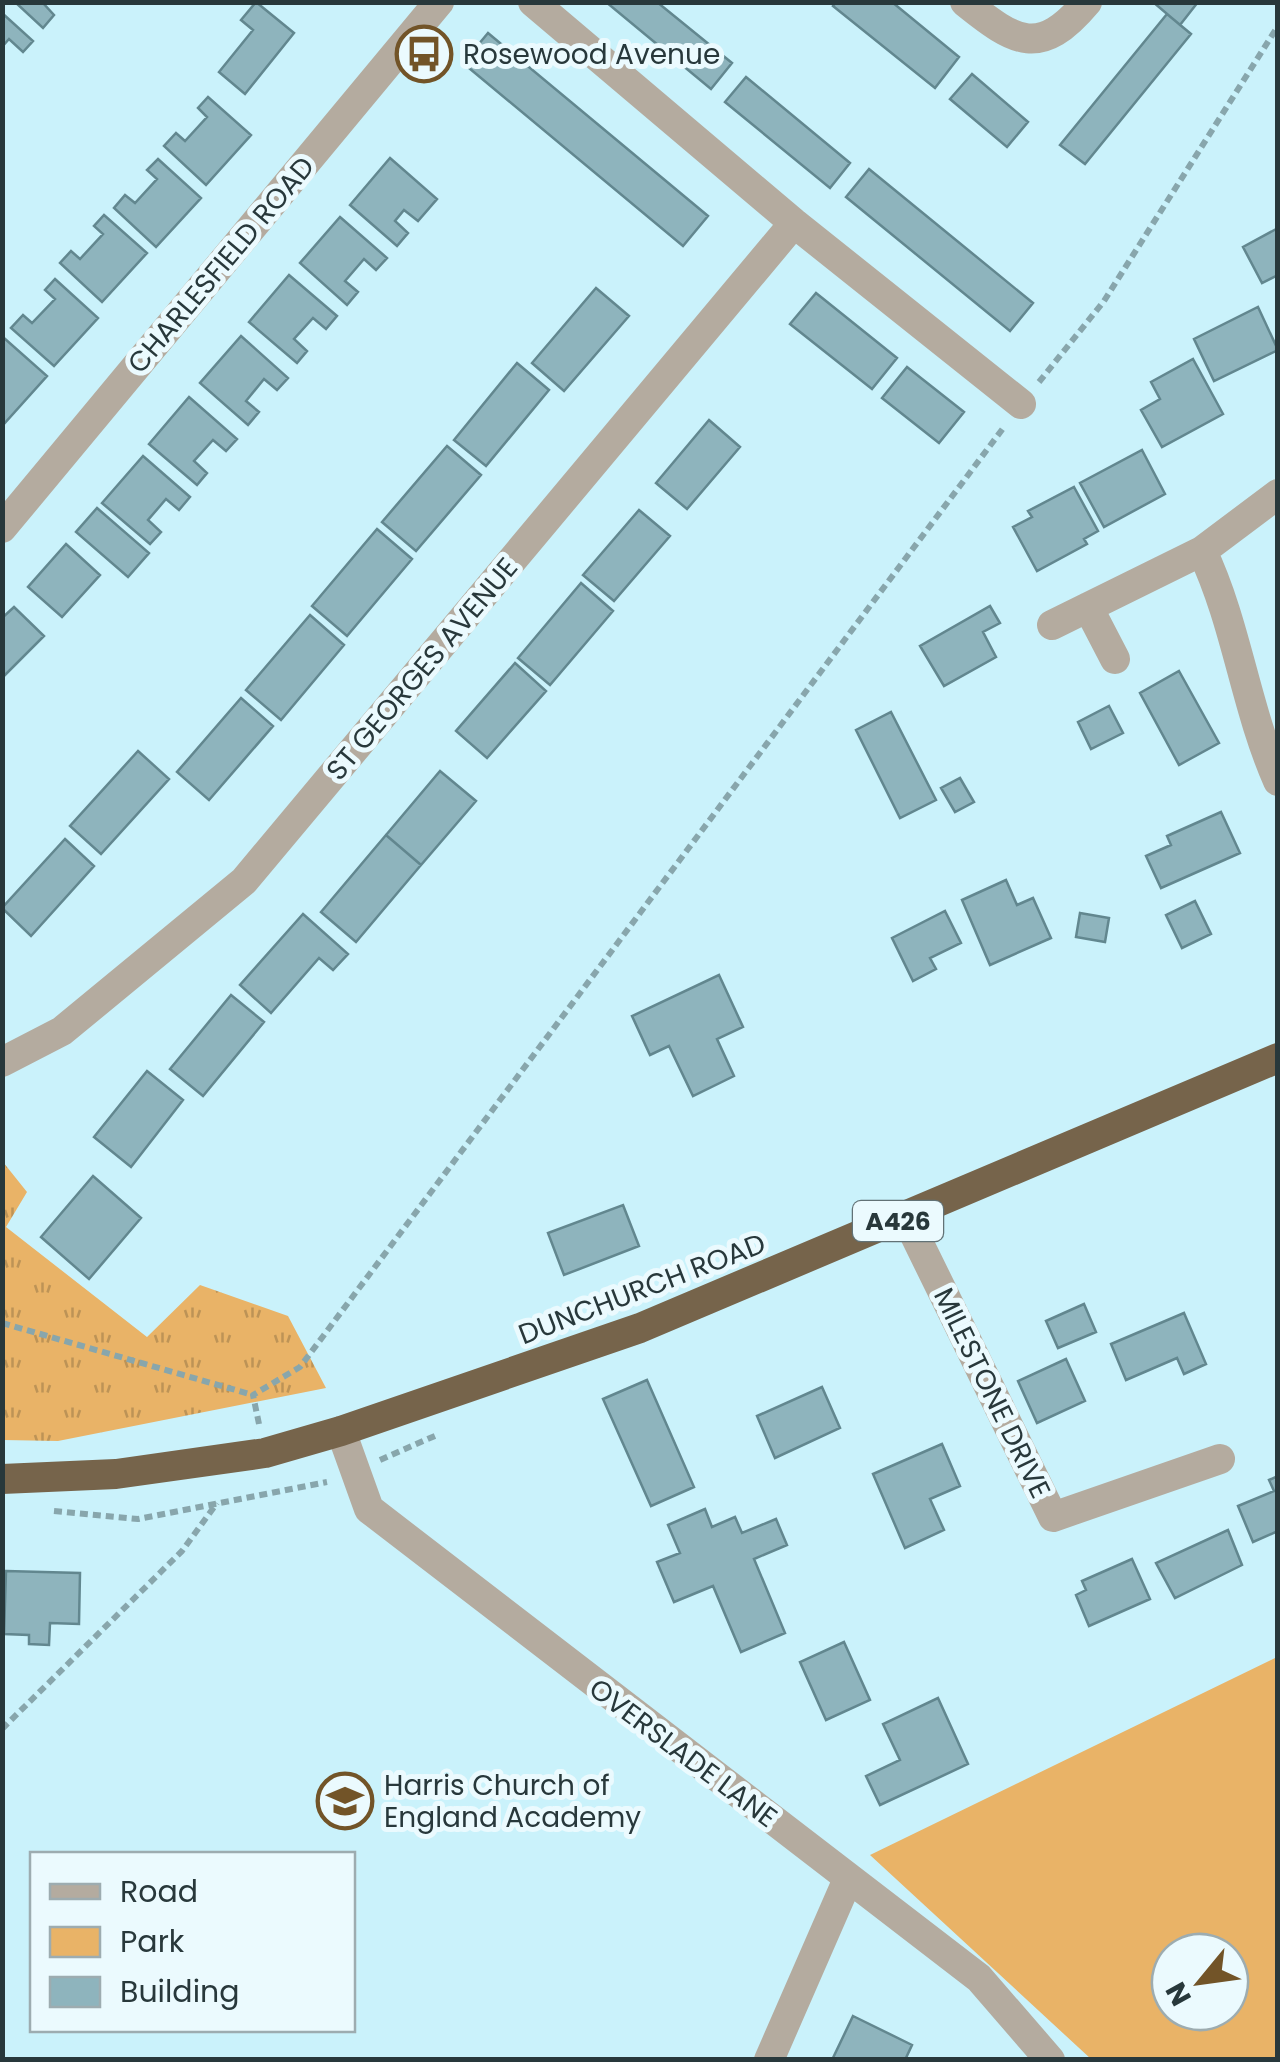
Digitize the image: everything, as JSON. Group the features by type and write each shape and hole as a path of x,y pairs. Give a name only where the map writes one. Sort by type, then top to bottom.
{"highway":[{"name":"DUNCHURCH ROAD","path":"2,1479 97,1476 264,1454 341,1431 640,1328 1278,1058"}],"street":[{"name":"CHARLESFIELD ROAD","path":"2,528 439,2"},
{"path":"533,2 794,224 1021,404"},
{"path":"965,2 1006,34 1034,40 1063,31 1087,2"},
{"name":"ST GEORGES AVENUE","path":"2,1062 62,1031 244,881 794,224"},
{"path":"1052,625 1202,551 1278,494"},
{"path":"1202,551 1220,590 1245,693 1278,781"},
{"path":"1088,608 1116,659"},
{"name":"MILESTONE DRIVE","path":"906,1217 1053,1517 1220,1459"},
{"name":"OVERSLADE LANE","path":"341,1431 370,1509 979,1978 1050,2060"},
{"path":"769,2060 848,1880"}],"path":[{"path":"2,1323 254,1395 300,1366 1021,404 1104,301 1278,26"},
{"path":"254,1395 264,1454"},
{"path":"2,1729 182,1551 217,1503 138,1519 41,1510"}],"green space":[{"path":"3,1162 27,1192 6,1227 147,1337 200,1285 288,1316 326,1388 58,1441 3,1440"},
{"path":"1277,1657 1277,2059 1091,2059 870,1855"}],"building":[{"path":"15,2 42,2 54,15 43,28"},
{"path":"256,2 294,33 245,94 219,72 253,30 241,20"},
{"path":"606,2 657,2 732,63 711,89"},
{"path":"836,2 892,2 959,57 935,88 833,6"},
{"path":"1153,2 1198,2 1180,25"},
{"path":"2,13 33,41 23,52 9,39 2,47"},
{"path":"1167,14 1191,34 1085,164 1060,145"},
{"path":"488,33 708,216 683,246 463,63"},
{"path":"972,74 1028,122 1007,147 950,99"},
{"path":"746,77 850,163 830,188 725,102"},
{"path":"208,97 251,135 206,185 164,146 176,133 185,141 207,117 198,108"},
{"path":"390,158 437,199 418,221 404,210 395,221 408,233 397,246 350,205"},
{"path":"158,159 201,198 156,247 114,208 125,195 135,203 157,179 147,170"},
{"path":"869,169 1033,303 1010,331 846,197"},
{"path":"104,215 147,253 102,302 60,263 71,251 80,259 103,234 94,226"},
{"path":"340,217 387,258 376,270 364,259 345,281 358,292 347,305 300,263"},
{"path":"1278,228 1278,275 1262,283 1243,247"},
{"path":"289,275 337,316 326,329 313,318 294,339 307,351 297,363 249,322"},
{"path":"55,279 98,318 54,366 11,328 23,315 32,323 55,299 45,290"},
{"path":"596,288 629,316 564,391 532,363"},
{"path":"816,293 897,358 872,389 790,324"},
{"path":"1258,307 1278,350 1214,381 1194,339"},
{"path":"241,336 288,378 277,390 264,379 246,401 259,412 248,425 200,383"},
{"path":"2,339 47,376 3,425"},
{"path":"1193,359 1223,414 1162,447 1141,410 1160,399 1151,382"},
{"path":"517,363 549,390 486,466 454,440"},
{"path":"907,367 964,412 939,443 882,398"},
{"path":"189,397 237,439 226,451 213,440 194,461 207,473 197,485 149,444"},
{"path":"709,420 740,447 687,509 656,483"},
{"path":"447,446 481,475 416,551 382,522"},
{"path":"1142,450 1165,494 1104,527 1080,483"},
{"path":"143,456 190,497 179,510 166,499 148,520 161,532 150,544 102,503"},
{"path":"1074,487 1098,531 1084,539 1087,544 1037,571 1013,527 1032,517 1028,511"},
{"path":"97,508 149,553 128,577 76,532"},
{"path":"639,510 670,536 614,601 583,575"},
{"path":"377,529 412,559 347,636 312,606"},
{"path":"66,544 100,575 62,617 28,587"},
{"path":"581,583 613,611 550,685 518,658"},
{"path":"990,606 1000,623 983,632 996,657 944,686 920,646"},
{"path":"14,607 44,636 4,676 2,618"},
{"path":"310,615 344,645 281,720 246,690"},
{"path":"515,663 546,691 487,758 456,731"},
{"path":"1179,671 1219,743 1179,765 1140,693"},
{"path":"241,698 273,726 209,800 177,772"},
{"path":"1109,706 1123,733 1091,749 1078,722"},
{"path":"891,712 936,800 900,818 856,730"},
{"path":"138,751 169,779 101,854 70,826"},
{"path":"440,771 476,801 421,865 386,835"},
{"path":"960,778 974,802 955,812 941,788"},
{"path":"1221,812 1240,853 1161,888 1146,856 1171,845 1167,836"},
{"path":"386,835 421,865 356,942 321,912"},
{"path":"65,839 94,866 31,936 2,908"},
{"path":"1006,880 1017,905 1033,898 1051,938 990,965 962,900"},
{"path":"1195,901 1211,934 1182,948 1166,915"},
{"path":"945,911 961,943 930,958 936,969 913,981 892,938"},
{"path":"1080,913 1109,918 1105,942 1076,937"},
{"path":"303,914 348,954 333,970 319,958 271,1013 240,985"},
{"path":"719,975 743,1027 717,1039 734,1076 693,1096 669,1046 650,1055 632,1016"},
{"path":"231,995 264,1022 203,1096 170,1069"},
{"path":"147,1071 183,1100 131,1167 94,1137"},
{"path":"93,1176 141,1218 89,1279 41,1237"},
{"path":"623,1205 639,1246 564,1275 548,1233"},
{"path":"1084,1304 1096,1332 1058,1348 1046,1321"},
{"path":"1184,1313 1206,1364 1184,1374 1177,1358 1126,1380 1111,1344"},
{"path":"1066,1359 1085,1401 1037,1423 1018,1381"},
{"path":"647,1380 694,1487 651,1506 603,1399"},
{"path":"822,1387 840,1428 775,1458 757,1416"},
{"path":"942,1444 960,1486 930,1499 944,1530 905,1548 873,1474"},
{"path":"1278,1476 1278,1531 1253,1542 1238,1506 1274,1491 1269,1480"},
{"path":"705,1509 712,1527 735,1517 742,1533 776,1519 787,1545 754,1559 785,1633 741,1652 713,1586 674,1602 657,1562 680,1553 668,1525"},
{"path":"1228,1530 1242,1565 1175,1598 1156,1563"},
{"path":"1132,1559 1150,1599 1089,1626 1076,1595 1086,1590 1082,1581"},
{"path":"6,1571 80,1573 79,1624 50,1623 49,1645 29,1644 29,1635 4,1634"},
{"path":"844,1642 870,1700 826,1720 800,1662"},
{"path":"938,1698 968,1764 880,1805 866,1776 900,1760 883,1724"},
{"path":"853,2016 912,2045 905,2060 832,2060"}],"place":[{"name":"Rosewood Avenue","path":"424,54"},
{"name":"Harris Church of England Academy","path":"345,1801"}]}
